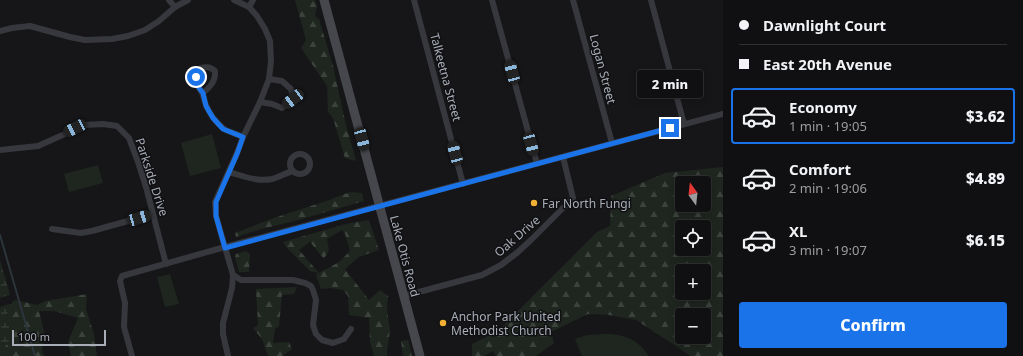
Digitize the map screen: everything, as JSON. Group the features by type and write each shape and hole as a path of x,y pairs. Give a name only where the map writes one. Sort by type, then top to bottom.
{"main road":[{"name":"Lake Otis Road","path":"324,0 420,356"}],"street":[{"path":"169,0 175,8"},
{"path":"0,31 30,26 85,40 112,39 128,36 145,30 188,0"},
{"path":"228,356 223,334 223,323 232,288 233,275 216,216 216,202 243,137 260,102 268,79 272,61 270,41 257,16 249,7 234,0"},
{"path":"249,7 253,0"},
{"name":"Talkeetna Street","path":"414,0 463,184"},
{"path":"492,0 536,164"},
{"name":"Logan Street","path":"573,0 612,144"},
{"path":"651,0 684,124"},
{"path":"260,102 272,104 282,108 293,99 291,89 282,82 268,79"},
{"path":"203,93 206,106 213,118 223,129 243,137"},
{"path":"132,356 124,327 125,303 120,282 122,276 723,114"},
{"name":"Parkside Drive","path":"0,150 38,146 85,124 117,126 129,138 138,162 166,264"},
{"name":"Oak Drive","path":"404,296 482,275 518,252 573,198 563,157"},
{"path":"229,172 254,179 264,180 293,171"},
{"path":"52,229 81,233 153,214"},
{"path":"233,275 241,280 293,280 305,283 311,286 316,300 313,325 316,334 322,340 333,343 344,339 351,329"}],"green space":[{"path":"295,0 315,0 317,6 315,16 319,19 333,66 346,125 356,161 345,158 333,118 328,112 327,86 301,48 306,40"},
{"path":"212,134 221,168 190,176 181,143"},
{"path":"98,165 103,183 69,192 64,174"},
{"path":"723,167 723,356 691,356 636,320 609,315 588,314 551,332 554,343 536,356 496,356 493,351 484,356 472,356 472,344 498,331 597,232 610,226 611,196 665,173"},
{"path":"350,192 362,193 364,201 236,237 235,233"},
{"path":"369,220 379,250 359,257 345,269 369,300 380,290 388,296 387,310 390,330 387,356 374,356 370,342 369,318 349,315 348,296 343,290 331,288 321,289 316,275 318,273 310,271 283,242 346,224","holes":["342,230 345,234 350,251 339,262 319,273 299,250 310,242 324,259 329,250 327,239"]},
{"path":"246,251 250,254 249,272 239,272 235,257 236,254"},
{"path":"0,260 10,295 0,298"},
{"path":"170,274 179,304 165,307 157,277"},
{"path":"297,287 294,294 282,295 279,326 275,329 273,343 289,342 292,349 282,356 268,356 262,339 253,328 258,325 256,289"},
{"path":"87,294 86,309 94,334 97,356 71,356 68,342 78,318 54,311 39,311 44,331 42,350 44,356 0,356 0,351 12,338 7,317 9,304 12,304 12,302 16,300 37,305 45,301"},
{"path":"9,304 7,317 12,338 0,351 0,307"},
{"path":"604,334 624,336 640,345 649,356 582,356 575,339 587,335"},
{"path":"408,340 412,356 403,356 401,341"}],"waterway":[{"path":"0,235 35,356"}],"place":[{"name":"Far North Fungi","path":"534,203"},
{"name":"Anchor Park United Methodist Church","path":"443,323"}],"route":[{"path":"196,77 196,82 203,93 206,106 213,118 223,129 243,137 216,202 216,216 225,248 670,128"}]}
